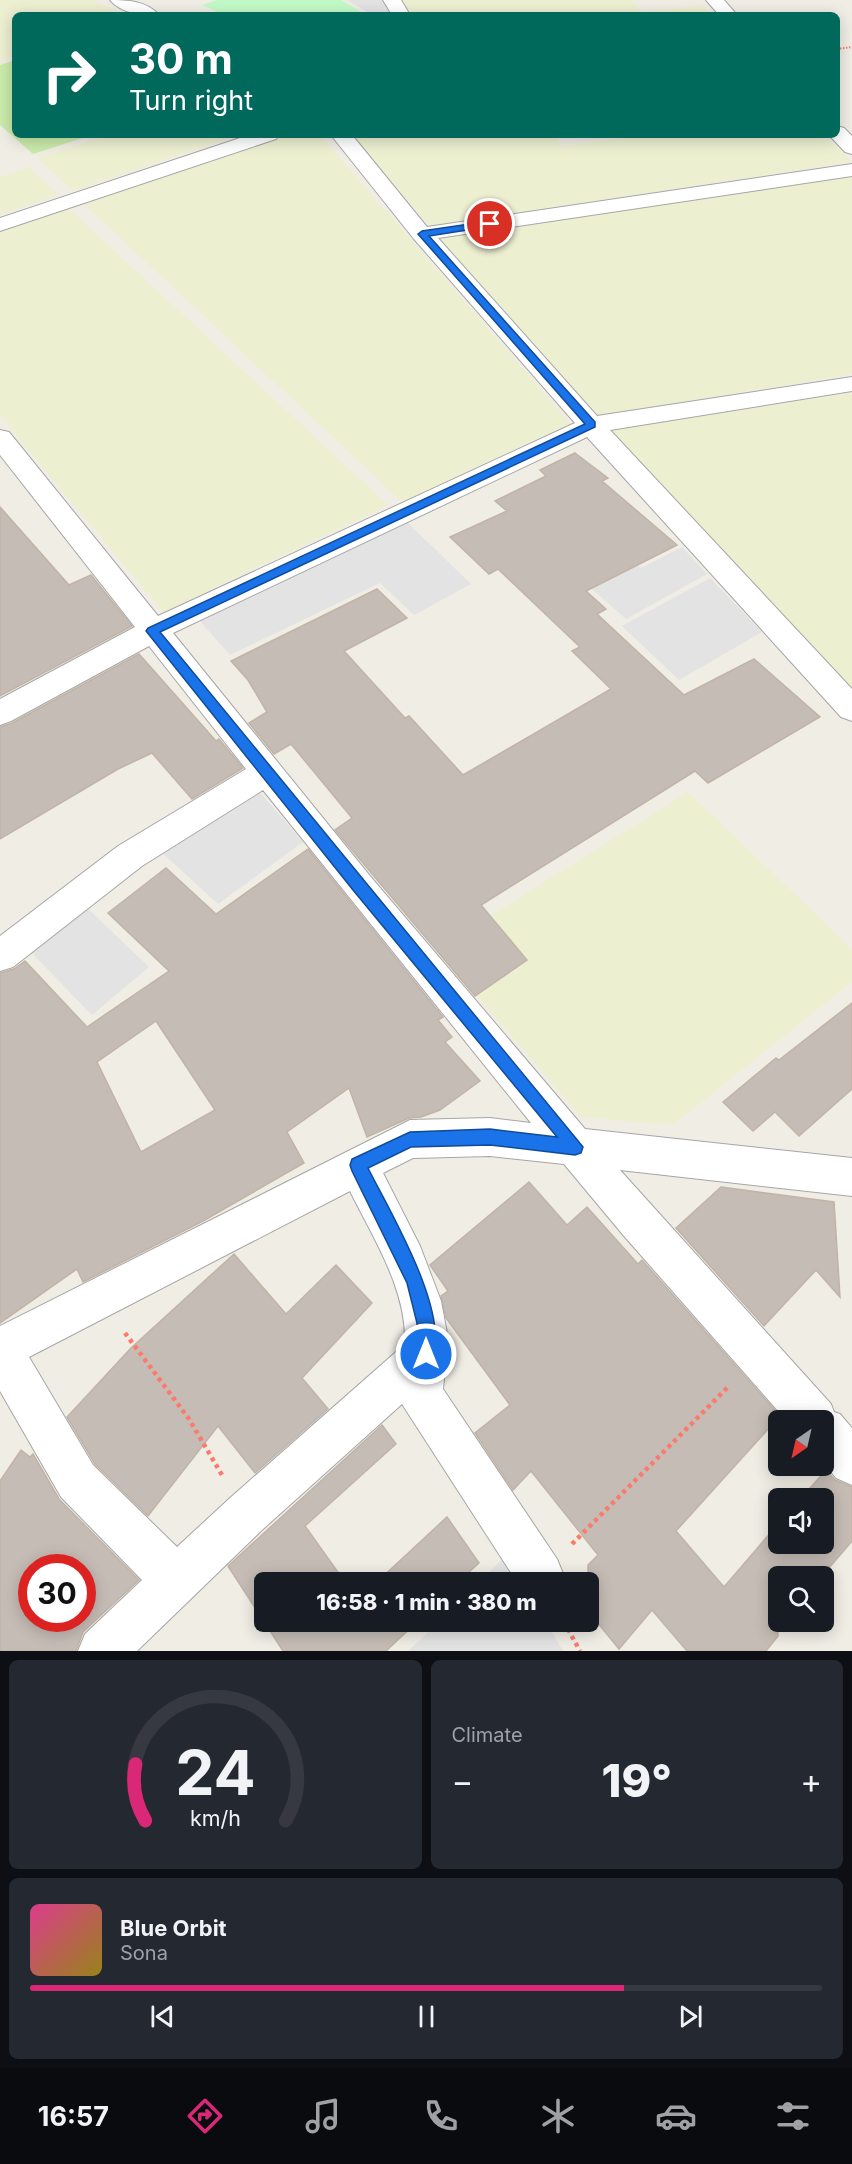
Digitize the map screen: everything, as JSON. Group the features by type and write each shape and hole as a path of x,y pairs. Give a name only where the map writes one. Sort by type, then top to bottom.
{"street":[{"path":"119,0 144,12"},
{"path":"715,0 725,12"},
{"path":"840,135 852,148"},
{"path":"0,225 259,138"},
{"path":"343,138 422,234 591,425 852,709"},
{"path":"422,234 852,170"},
{"path":"0,712 152,631 591,425 852,384"},
{"path":"0,438 266,772 575,1147 638,1222 806,1410"},
{"path":"0,956 130,856 266,772"},
{"path":"177,1581 77,1481 0,1349 410,1139 490,1137 852,1177"},
{"path":"358,1165 415,1282 426,1323 426,1354 420,1394 537,1572"},
{"path":"102,1651 246,1514 426,1354"},
{"path":"834,1441 852,1462"}],"path":[{"path":"99,1298 189,1419 246,1514"},
{"path":"544,1572 758,1357"},
{"path":"570,1632 580,1651"}],"green space":[{"path":"0,0 93,0 118,12 12,12 12,57 0,60"},
{"path":"217,0 341,0 361,12 218,12 202,5"},
{"path":"401,0 631,0 642,12 409,12"},
{"path":"703,5 709,12 642,12"},
{"path":"12,61 12,136 0,125 0,65"},
{"path":"15,138 83,138 33,154"},
{"path":"100,138 230,138 73,191 37,158"},
{"path":"272,138 323,138 570,423 402,502 82,202"},
{"path":"352,138 557,138 561,146 621,138 828,138 852,162 430,226"},
{"path":"29,167 58,195 0,215 0,177"},
{"path":"852,175 852,374 599,416 439,238"},
{"path":"67,207 388,505 163,612 0,416 0,230"},
{"path":"852,393 852,691 611,429"},
{"path":"688,792 852,949 852,982 673,1125 581,1117 437,949"}],"shaded area":[{"path":"347,0 386,0 393,12 367,12"},
{"path":"407,522 471,584 414,615 380,583 230,655 199,620"},
{"path":"600,531 641,568 682,547 707,574 626,619 552,553"},
{"path":"710,578 762,632 679,680 622,626"},
{"path":"256,788 303,842 218,904 158,849"},
{"path":"85,906 149,967 92,1015 28,949"},
{"path":"508,1554 518,1572 489,1572"},
{"path":"428,1632 552,1632 563,1651 408,1651"}],"building":[{"path":"575,453 608,478 602,481 677,545 586,591 606,609 597,614 684,695 754,659 820,717 708,783 695,771 481,905 527,960 475,996 335,830 352,818 291,744 274,754 249,723 267,712 248,680 231,661 377,589 407,618 344,651 405,718 409,716 463,775 611,689 572,651 580,647 498,569 489,574 450,537 507,511 495,501 546,476 540,470"},
{"path":"0,507 69,585 91,575 132,626 0,696"},
{"path":"139,654 216,741 219,739 243,768 192,799 152,753 118,769 0,839 0,727 12,723"},
{"path":"308,849 443,1017 438,1020 452,1037 445,1042 480,1081 440,1110 421,1117 409,1118 367,1137 349,1088 287,1132 304,1163 203,1221 83,1282 77,1269 0,1323 0,973 14,969 25,961 87,1027 169,971 108,913 166,868 216,914","holes":["156,1021 215,1110 141,1152 97,1062"]},
{"path":"852,1003 852,1089 799,1136 775,1112 753,1131 723,1102 776,1058 779,1060"},
{"path":"529,1182 567,1225 587,1207 638,1264 642,1260 775,1410 768,1410 768,1429 676,1531 724,1587 768,1536 768,1554 834,1554 834,1488 810,1488 821,1476 831,1476 835,1480 852,1487 852,1541 831,1566 768,1566 768,1632 778,1632 778,1636 766,1651 687,1651 652,1610 619,1649 599,1624 599,1572 588,1572 588,1565 598,1555 531,1471 513,1490 475,1433 510,1405 446,1318 441,1296 448,1291 430,1265"},
{"path":"721,1187 834,1202 840,1297 816,1270 764,1326 676,1228"},
{"path":"234,1254 286,1314 336,1265 372,1303 302,1378 328,1409 255,1473 218,1426 148,1516 95,1464 67,1417 131,1348"},
{"path":"382,1425 396,1444 305,1526 338,1572 254,1572 254,1606 228,1566"},
{"path":"21,1450 30,1457 33,1454 59,1499 139,1580 96,1620 96,1554 18,1554 18,1632 83,1632 76,1651 0,1651 0,1481"},
{"path":"447,1517 479,1563 469,1572 388,1572"},
{"path":"271,1632 406,1632 386,1651 283,1651"}],"route":[{"path":"426,1354 426,1323 415,1282 358,1165 410,1139 490,1137 575,1147 358,886 152,631 591,425 422,234 490,224"}]}
